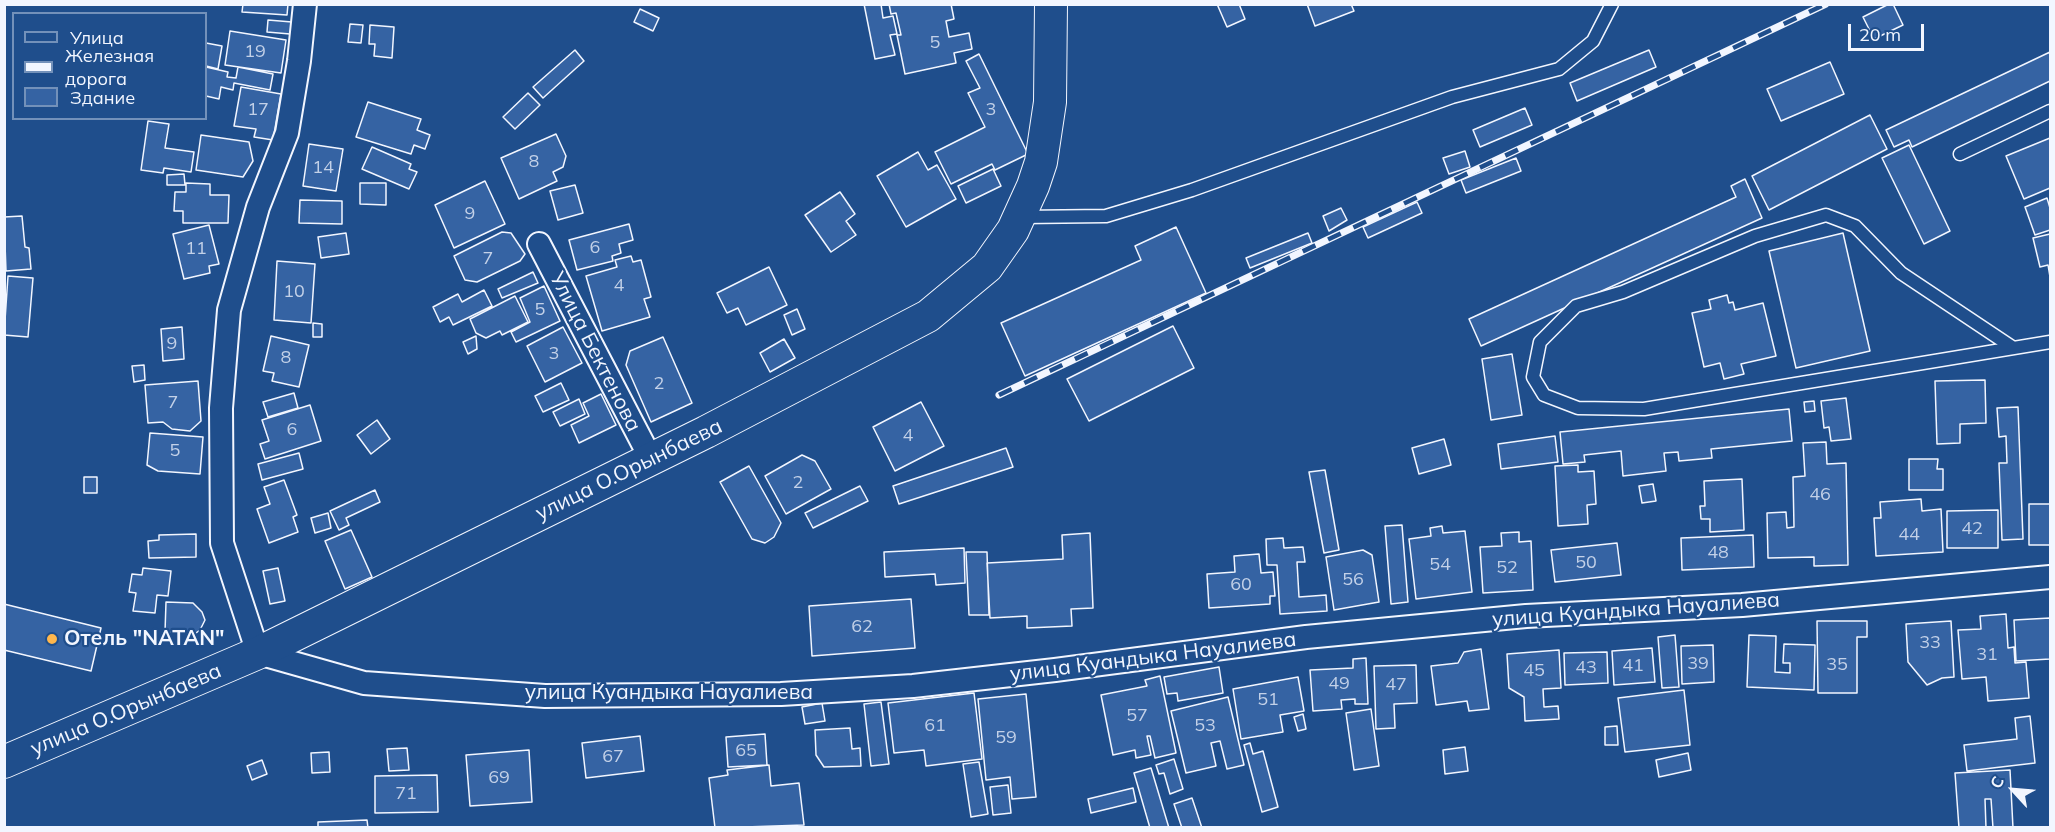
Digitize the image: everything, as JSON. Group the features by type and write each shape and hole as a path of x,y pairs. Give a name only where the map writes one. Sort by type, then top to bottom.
{"street":[{"path":"258,653 222,543 220,408 229,310 258,207 287,133 299,61 305,4"},
{"name":"улица О.Орынбаева","path":"4,762 258,653 651,459 928,316 987,267 1019,217 1041,162 1050,102 1051,4"},
{"name":"Улица Бектенова","path":"539,244 651,459"},
{"name":"улица Куандыка Науалиева","path":"258,653 364,683 545,696 781,694 937,683 1306,637 1491,620 1742,605 2050,577"}],"lane":[{"path":"1019,217 1106,216 1192,190 1452,97 1559,69 1593,41 1612,4"},
{"path":"1960,154 2050,111"},
{"path":"2012,347 1901,273 1855,226 1826,215 1755,236 1623,292 1576,306 1540,342 1533,377 1544,395 1578,408 1644,409 2050,342"}],"building":[{"path":"243,4 288,4 287,15 242,12"},
{"path":"864,4 881,4 883,18 893,16 897,34 890,35 895,55 875,59"},
{"path":"889,4 951,4 954,19 946,21 949,37 969,33 972,49 954,53 956,63 905,74 897,35 901,35 896,13 891,14"},
{"path":"1217,4 1239,4 1245,19 1227,27"},
{"path":"1307,4 1351,4 1354,11 1315,26"},
{"path":"1893,4 1903,25 1874,39 1863,17"},
{"path":"640,9 659,18 653,31 634,22"},
{"path":"268,20 292,22 290,34 267,32"},
{"path":"350,24 363,25 361,43 348,42"},
{"path":"370,25 394,27 392,58 374,56 375,44 369,44"},
{"path":"230,31 286,40 281,73 225,65"},
{"path":"207,43 222,46 218,69 207,66"},
{"path":"575,50 584,61 543,98 533,87"},
{"path":"1649,50 1656,67 1577,101 1570,83"},
{"path":"2050,52 2050,81 1912,147 1909,140 1894,147 1886,130"},
{"path":"979,54 1028,154 995,170 992,164 951,184 935,152 985,127 968,93 980,88 966,61"},
{"path":"1830,62 1844,94 1781,121 1767,89"},
{"path":"207,67 228,72 227,77 236,78 238,67 273,74 270,90 234,83 233,90 221,87 219,99 207,96"},
{"path":"241,87 281,94 273,140 254,137 256,129 234,126"},
{"path":"528,93 540,105 515,129 503,117"},
{"path":"368,102 421,119 417,130 430,135 425,149 414,145 411,154 356,137"},
{"path":"1525,108 1532,125 1480,147 1473,130"},
{"path":"1870,115 1887,149 1769,210 1752,176"},
{"path":"148,121 169,124 165,148 194,152 191,172 164,168 163,173 141,170"},
{"path":"556,134 566,156 563,167 553,172 557,181 519,199 501,158"},
{"path":"201,135 249,142 253,161 243,177 196,170"},
{"path":"2050,138 2050,188 2024,199 2006,156"},
{"path":"309,144 343,149 336,191 303,186"},
{"path":"1909,145 1950,231 1924,244 1882,158"},
{"path":"372,147 411,164 409,169 417,172 409,189 362,169"},
{"path":"1465,151 1470,167 1449,174 1443,158"},
{"path":"918,152 928,170 937,165 956,199 906,227 877,176"},
{"path":"1516,158 1521,171 1466,193 1461,180"},
{"path":"993,169 1001,186 966,203 958,186"},
{"path":"184,174 185,185 167,185 167,175"},
{"path":"1745,179 1762,218 1481,346 1469,319 1736,197 1731,186"},
{"path":"485,181 505,224 454,248 435,205"},
{"path":"186,183 210,184 210,195 229,195 228,223 183,223 183,211 174,211 175,192 186,192"},
{"path":"360,183 386,183 386,205 360,204"},
{"path":"575,185 583,213 558,220 550,191"},
{"path":"840,192 855,214 846,221 856,235 831,252 805,215"},
{"path":"2047,198 2050,208 2050,230 2035,235 2025,207"},
{"path":"300,200 342,201 342,224 299,223"},
{"path":"1417,202 1422,213 1368,238 1363,227"},
{"path":"1341,208 1347,220 1329,231 1323,216"},
{"path":"22,216 25,247 29,248 31,269 6,271 4,217"},
{"path":"629,224 633,240 619,244 621,253 612,256 613,261 577,270 569,240"},
{"path":"209,225 219,264 209,266 210,273 184,279 173,234"},
{"path":"1176,227 1206,293 1025,376 1001,323 1141,260 1135,246"},
{"path":"502,232 511,233 525,254 520,261 477,282 465,280 454,256"},
{"path":"346,233 349,254 321,258 318,237"},
{"path":"1308,233 1312,243 1250,268 1246,258"},
{"path":"1843,233 1870,351 1796,368 1769,251"},
{"path":"2050,234 2050,277 2048,265 2040,267 2033,238"},
{"path":"631,256 633,262 641,260 651,297 644,299 650,317 602,331 586,276 617,267 615,260"},
{"path":"277,261 315,264 311,323 274,320"},
{"path":"769,267 787,305 746,325 738,308 727,313 717,293"},
{"path":"533,272 538,283 502,298 498,289"},
{"path":"8,276 33,278 28,337 4,335"},
{"path":"544,286 560,321 516,342 511,332 530,322 520,298"},
{"path":"484,290 492,306 453,325 449,317 440,322 433,307 458,294 462,302"},
{"path":"1727,295 1729,303 1733,302 1735,310 1763,303 1776,356 1741,364 1744,374 1724,379 1720,363 1704,367 1692,313 1711,309 1709,300"},
{"path":"515,296 528,322 502,335 500,331 486,338 476,333 470,319"},
{"path":"797,309 805,329 792,335 784,315"},
{"path":"313,323 322,324 322,337 313,337"},
{"path":"1173,326 1194,368 1089,421 1067,379"},
{"path":"182,327 184,359 163,361 161,329"},
{"path":"563,327 582,363 545,382 527,346"},
{"path":"271,336 309,345 299,387 272,381 274,373 263,371"},
{"path":"476,336 477,349 468,354 463,342"},
{"path":"663,337 692,403 651,422 626,365 630,351"},
{"path":"784,339 795,358 770,372 760,353"},
{"path":"1512,354 1522,415 1491,420 1482,359"},
{"path":"144,365 145,380 134,382 132,366"},
{"path":"1985,380 1986,423 1960,424 1960,443 1937,444 1935,381"},
{"path":"198,381 201,421 190,431 172,429 163,422 148,423 145,385"},
{"path":"561,383 569,400 543,412 535,396"},
{"path":"294,393 298,408 268,417 263,402"},
{"path":"601,394 616,425 579,443 571,425 589,416 583,403"},
{"path":"1846,398 1851,439 1831,441 1829,427 1824,428 1821,401"},
{"path":"579,399 585,414 560,426 553,412"},
{"path":"1814,401 1815,411 1805,412 1804,402"},
{"path":"921,402 944,446 895,471 873,427"},
{"path":"310,405 321,441 265,459 260,444 269,441 262,420"},
{"path":"2018,407 2023,539 2002,540 1999,463 2007,463 2006,436 1999,437 1997,408"},
{"path":"1789,409 1792,441 1711,449 1712,458 1679,461 1678,452 1664,453 1666,471 1623,476 1621,451 1584,455 1585,462 1563,464 1560,432"},
{"path":"377,420 390,439 371,454 357,435"},
{"path":"150,433 203,437 200,474 158,471 147,465"},
{"path":"1555,436 1558,462 1501,469 1498,444"},
{"path":"1444,439 1451,465 1419,474 1412,448"},
{"path":"1826,442 1827,464 1846,463 1848,565 1814,566 1814,557 1768,558 1767,513 1786,512 1787,528 1794,527 1793,477 1805,476 1803,443"},
{"path":"1006,448 1013,467 899,504 893,486"},
{"path":"299,453 303,469 262,480 258,464"},
{"path":"802,455 815,461 831,489 786,514 765,476"},
{"path":"1909,459 1938,459 1937,469 1943,469 1943,490 1909,490"},
{"path":"1578,465 1578,472 1594,471 1596,504 1587,505 1588,524 1558,526 1555,466"},
{"path":"749,466 781,523 774,537 765,543 752,539 720,482"},
{"path":"1325,470 1339,550 1324,553 1309,472"},
{"path":"84,477 97,477 97,493 84,493"},
{"path":"1742,479 1744,530 1710,532 1710,519 1701,519 1700,506 1705,506 1704,481"},
{"path":"284,480 297,515 293,517 298,532 269,543 257,509 270,504 264,487"},
{"path":"1653,484 1656,501 1642,503 1639,486"},
{"path":"860,486 868,501 813,528 805,513"},
{"path":"375,490 380,502 346,518 349,525 339,530 330,511"},
{"path":"1921,499 1922,511 1941,509 1943,552 1876,556 1874,518 1881,518 1880,502"},
{"path":"2029,504 2050,504 2050,545 2029,545"},
{"path":"1998,510 1998,548 1947,548 1947,511"},
{"path":"328,513 331,528 315,533 311,518"},
{"path":"1402,525 1408,602 1391,604 1385,526"},
{"path":"1442,526 1443,533 1465,531 1472,592 1416,599 1409,539 1431,536 1430,528"},
{"path":"351,530 372,577 345,589 325,541"},
{"path":"1519,532 1519,542 1531,541 1533,590 1483,593 1480,547 1502,546 1501,533"},
{"path":"1090,533 1093,608 1071,609 1072,626 1027,628 1027,616 990,618 987,563 1063,559 1062,535"},
{"path":"196,534 196,557 149,558 148,541 159,540 159,535"},
{"path":"1753,535 1754,567 1682,570 1681,538"},
{"path":"1283,538 1284,548 1303,547 1305,562 1297,562 1299,597 1326,595 1327,611 1280,614 1277,565 1267,565 1266,539"},
{"path":"1617,543 1621,575 1555,582 1551,550"},
{"path":"964,548 965,583 936,585 935,574 885,577 884,552"},
{"path":"1363,550 1372,555 1379,602 1334,610 1326,557"},
{"path":"966,552 987,552 989,615 969,615"},
{"path":"1259,554 1261,573 1273,572 1275,596 1270,596 1270,604 1209,608 1207,574 1235,572 1234,556"},
{"path":"143,568 171,571 168,596 157,595 155,613 133,611 136,593 129,592 132,574 142,575"},
{"path":"278,568 285,601 270,604 263,571"},
{"path":"911,599 915,648 812,656 809,606"},
{"path":"166,602 193,603 202,612 205,620 200,630 196,633 165,632"},
{"name":"Отель \"NATAN\"","path":"4,604 101,628 91,671 4,650"},
{"path":"2006,614 2008,648 2014,647 2015,663 2026,662 2029,698 1988,701 1986,677 1962,679 1958,630 1981,629 1980,616"},
{"path":"2050,618 2050,659 2016,661 2014,620"},
{"path":"1817,621 1867,621 1867,637 1857,637 1857,693 1818,693"},
{"path":"1951,621 1954,677 1942,678 1927,685 1908,662 1906,624"},
{"path":"1675,635 1679,687 1662,688 1658,637"},
{"path":"1749,635 1776,636 1775,672 1790,673 1790,663 1783,663 1784,644 1815,645 1814,690 1747,687"},
{"path":"1713,645 1714,682 1682,684 1681,646"},
{"path":"1652,648 1655,682 1614,685 1612,651"},
{"path":"1481,649 1489,709 1469,711 1467,701 1436,705 1431,666 1458,663 1464,652"},
{"path":"1559,650 1561,688 1543,689 1544,707 1558,706 1559,719 1525,721 1524,697 1509,688 1507,654"},
{"path":"1607,652 1608,683 1565,685 1564,653"},
{"path":"1366,658 1368,704 1355,704 1355,699 1341,700 1342,709 1313,711 1310,670 1353,668 1353,659"},
{"path":"1416,665 1417,703 1394,704 1395,728 1376,729 1374,666"},
{"path":"1219,667 1223,693 1178,701 1177,693 1167,694 1164,677"},
{"path":"1160,676 1176,753 1155,758 1150,736 1147,736 1151,755 1136,758 1135,750 1113,755 1101,695 1147,686 1145,680"},
{"path":"1298,677 1304,711 1280,715 1283,732 1241,739 1233,689"},
{"path":"1684,690 1690,745 1625,752 1618,698"},
{"path":"974,693 982,759 926,766 924,750 894,753 888,703"},
{"path":"1026,694 1036,797 1012,799 1010,777 986,780 978,699"},
{"path":"1228,697 1244,765 1227,769 1220,741 1211,743 1216,766 1186,773 1171,711"},
{"path":"881,702 889,764 871,766 864,704"},
{"path":"822,703 825,721 805,724 802,707"},
{"path":"1371,709 1379,766 1354,770 1346,713"},
{"path":"1303,714 1306,729 1298,731 1294,717"},
{"path":"2030,716 2035,763 1967,771 1964,745 2017,739 2015,718"},
{"path":"1617,726 1618,745 1605,745 1605,727"},
{"path":"850,728 852,749 860,748 861,766 824,767 816,755 815,730"},
{"path":"765,734 767,765 728,767 726,737"},
{"path":"640,736 644,771 586,778 582,743"},
{"path":"1250,743 1253,754 1263,751 1278,807 1262,812 1244,745"},
{"path":"1465,747 1468,771 1445,774 1443,750"},
{"path":"407,748 409,770 389,771 387,749"},
{"path":"529,750 532,802 470,806 466,755"},
{"path":"329,752 330,772 312,773 311,753"},
{"path":"1688,753 1691,770 1659,777 1656,760"},
{"path":"1174,759 1183,789 1170,794 1164,773 1159,774 1156,765"},
{"path":"262,760 267,774 252,780 247,766"},
{"path":"979,762 988,814 971,817 963,764"},
{"path":"769,765 771,786 799,783 804,825 715,828 709,778 728,775 727,770"},
{"path":"1151,768 1169,828 1150,828 1134,773"},
{"path":"2010,770 2013,828 1993,828 1991,799 1985,799 1986,828 1959,828 1955,773"},
{"path":"437,775 438,812 375,813 375,776"},
{"path":"1008,785 1011,813 993,815 990,787"},
{"path":"1133,788 1136,802 1091,813 1088,799"},
{"path":"1192,798 1202,828 1182,828 1174,804"},
{"path":"367,820 368,828 318,828 318,822"}],"railway":[{"path":"999,395 1826,4"}],"place":[{"name":"Отель \"NATAN\"","path":"52,639"}]}
